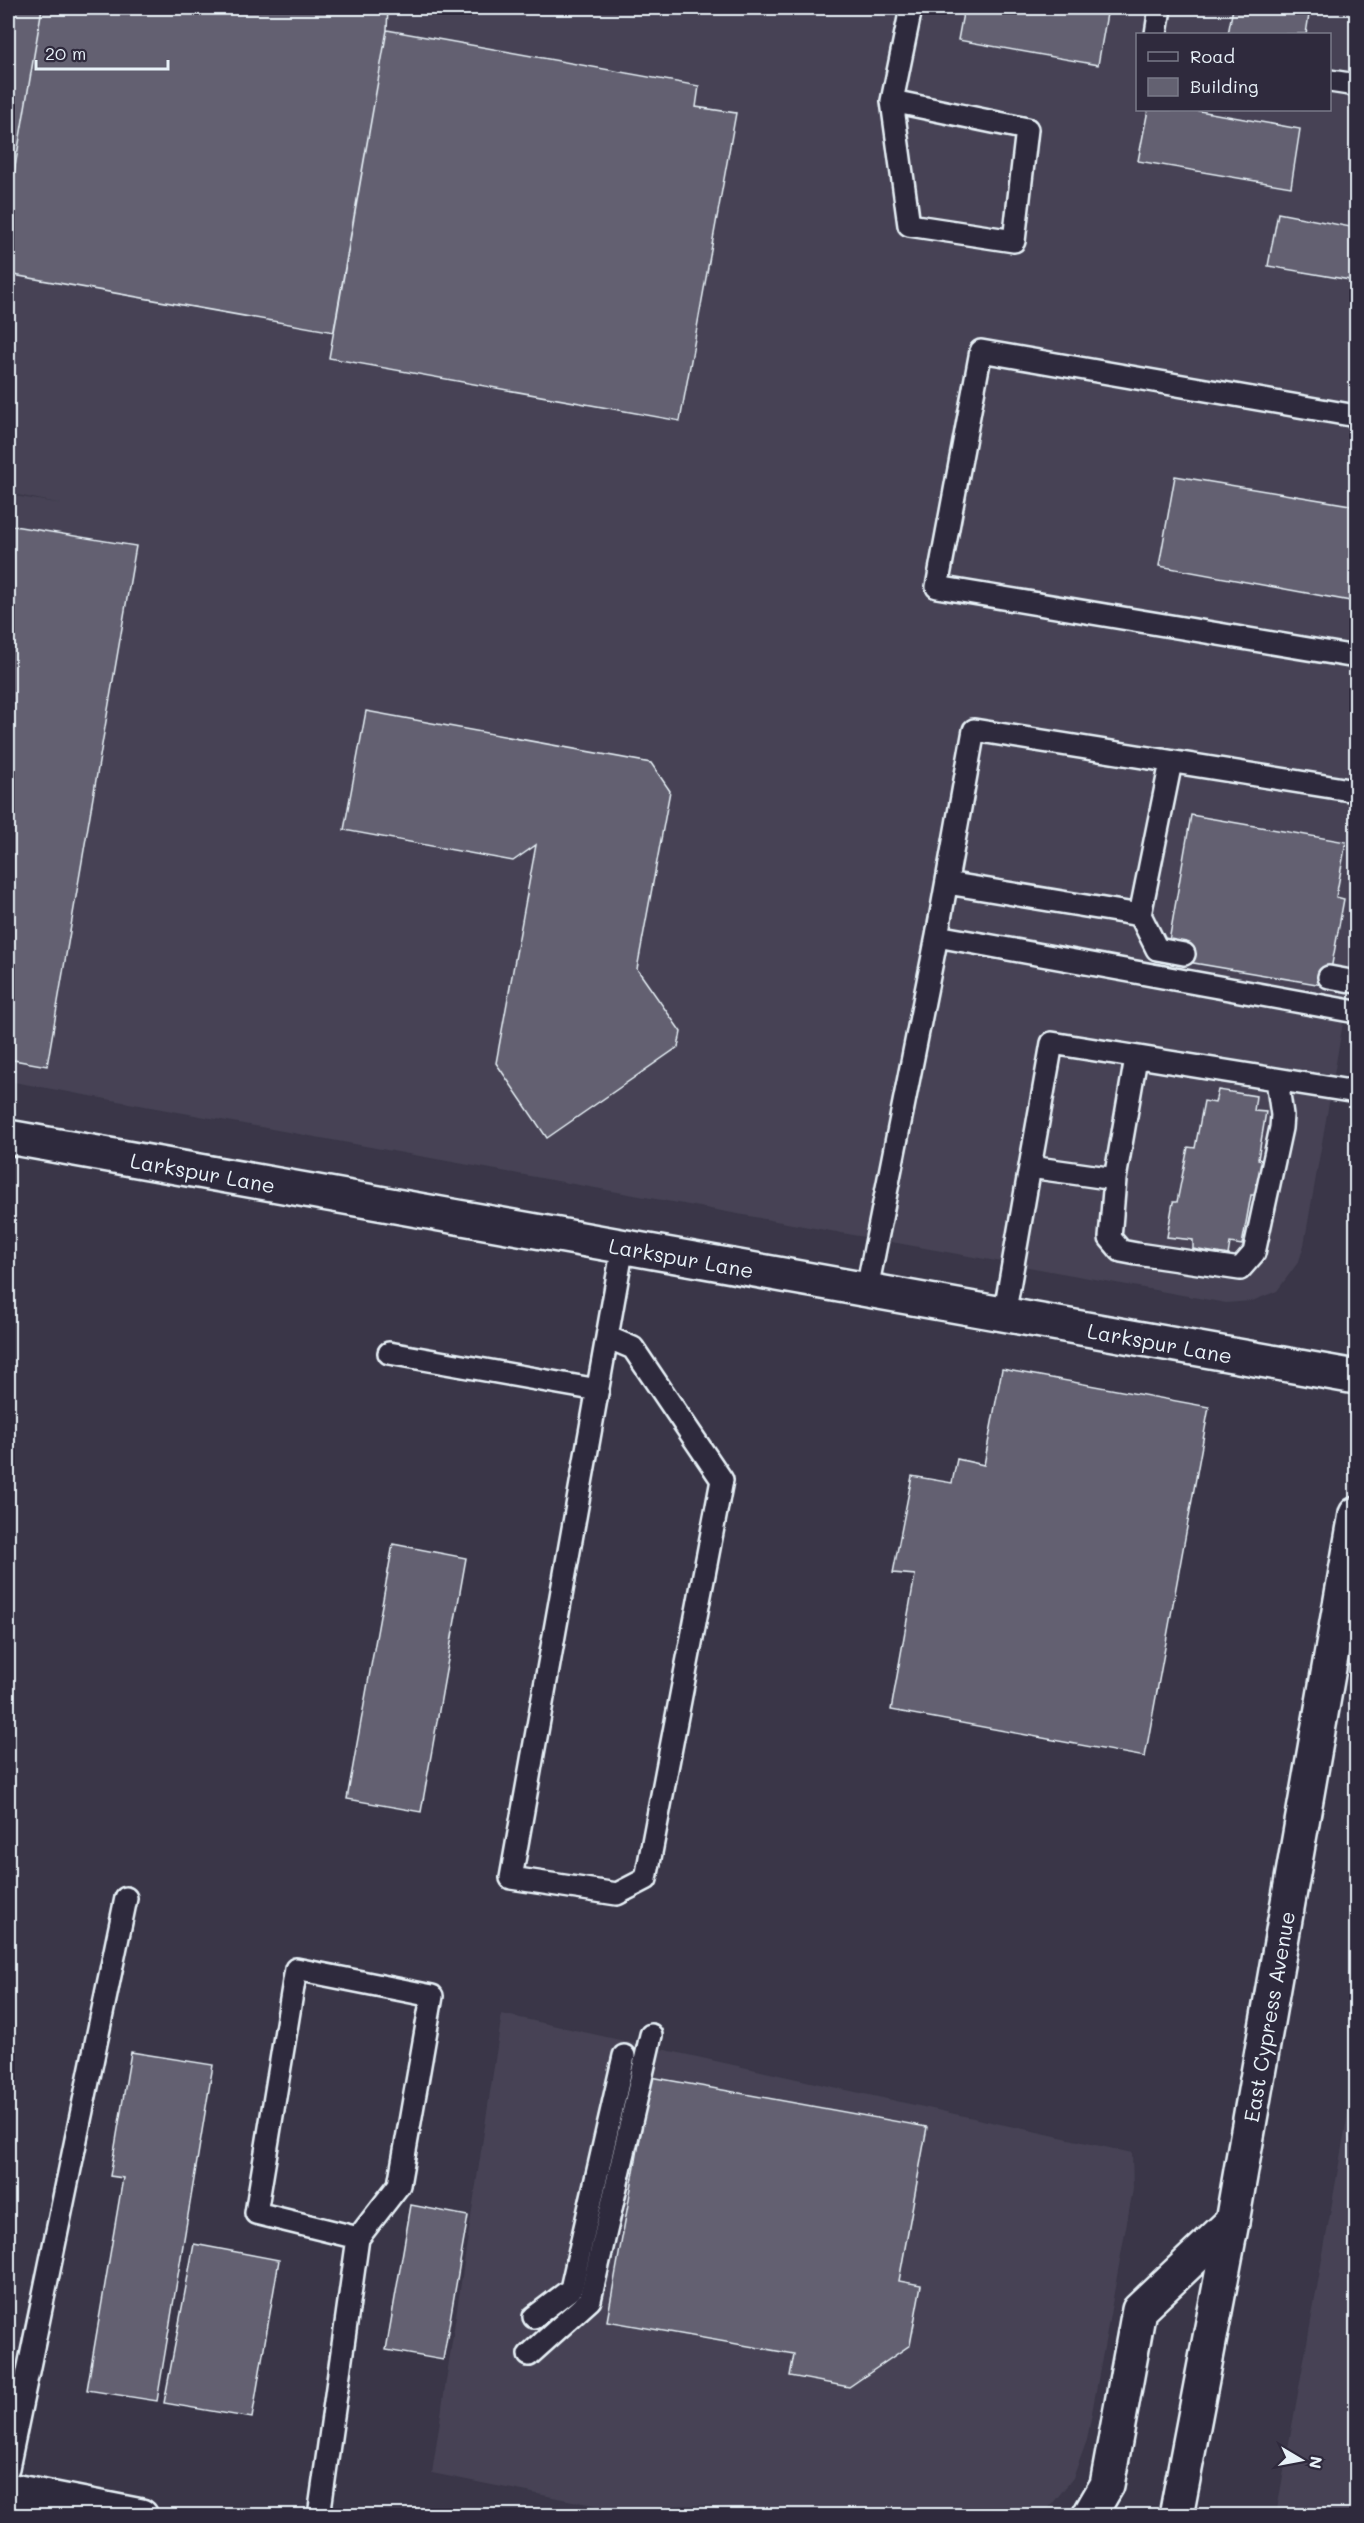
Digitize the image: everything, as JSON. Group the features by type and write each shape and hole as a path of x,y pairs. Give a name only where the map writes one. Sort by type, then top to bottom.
{"main road":[{"name":"Larkspur Lane","path":"8,1137 1356,1377"},
{"name":"East Cypress Avenue","path":"1176,2516 1232,2222 1356,1514"},
{"path":"1089,2516 1107,2486 1139,2310 1232,2222"},
{"path":"8,2490 141,2516"}],"lane":[{"path":"892,101 1027,129 1014,241 909,225 892,101 911,8"},
{"path":"1156,33 1160,8"},
{"path":"1331,81 1356,85"},
{"path":"1356,416 981,351 937,587 1356,657"},
{"path":"867,1289 937,936 974,730 1356,791"},
{"path":"1171,762 1140,915 1157,949 1184,954"},
{"path":"947,883 1140,915"},
{"path":"937,936 1356,1012"},
{"path":"1329,977 1356,982"},
{"path":"1004,1316 1052,1043 1356,1092"},
{"path":"1136,1058 1115,1179 1110,1238 1121,1251 1240,1269 1254,1253 1281,1128 1282,1115 1277,1080"},
{"path":"1030,1167 1115,1179"},
{"path":"608,1337 633,1348 722,1480 646,1879 617,1894 511,1878 623,1246"},
{"path":"389,1353 598,1390"},
{"path":"8,2468 126,1898"},
{"path":"319,2516 358,2238 399,2184 432,1996 296,1970 256,2213 358,2238"},
{"path":"528,2355 590,2300 651,2035"},
{"path":"534,2318 571,2289 624,2056"}],"shaded area":[{"path":"8,8 1356,8 1356,949 1304,1245 1299,1261 1277,1291 1252,1301 1226,1303 8,1081 8,495 62,504 8,493"},
{"path":"502,2014 1132,2153 1133,2189 1087,2440 1073,2478 1053,2503 1042,2515 790,2516 714,2506 683,2505 618,2510 432,2473"},
{"path":"1356,2068 1356,2515 1276,2515 1318,2282"}],"building":[{"path":"8,8 42,8 8,208"},
{"path":"42,8 388,8 387,30 334,332 8,274 8,208"},
{"path":"964,8 1108,8 1098,65 958,40"},
{"path":"1233,8 1310,8 1306,33 1228,33"},
{"path":"387,30 699,86 696,107 736,113 680,421 329,358"},
{"path":"1148,111 1200,111 1300,129 1291,187 1138,161"},
{"path":"1278,213 1356,228 1356,281 1268,266"},
{"path":"1175,476 1356,506 1356,602 1159,566"},
{"path":"8,525 136,546 47,1066 8,1059"},
{"path":"366,711 651,763 670,791 637,969 681,1032 678,1047 547,1138 496,1063 536,845 513,861 344,830"},
{"path":"1191,815 1346,842 1336,897 1344,899 1328,986 1182,961 1169,941"},
{"path":"1218,1090 1256,1096 1254,1111 1266,1112 1258,1159 1262,1160 1256,1195 1251,1195 1242,1245 1230,1243 1228,1255 1193,1249 1193,1240 1167,1237 1173,1202 1177,1202 1188,1147 1195,1148 1204,1101 1215,1103"},
{"path":"1002,1369 1209,1407 1145,1757 891,1710 915,1575 893,1573 912,1476 952,1483 957,1459 984,1465"},
{"path":"393,1544 466,1558 421,1812 347,1799"},
{"path":"131,2052 213,2065 157,2401 87,2390 123,2178 110,2176"},
{"path":"651,2077 927,2127 899,2281 921,2285 910,2345 849,2387 790,2376 794,2354 607,2321"},
{"path":"411,2205 468,2216 443,2360 386,2350"},
{"path":"194,2244 279,2260 252,2418 164,2403"}]}
